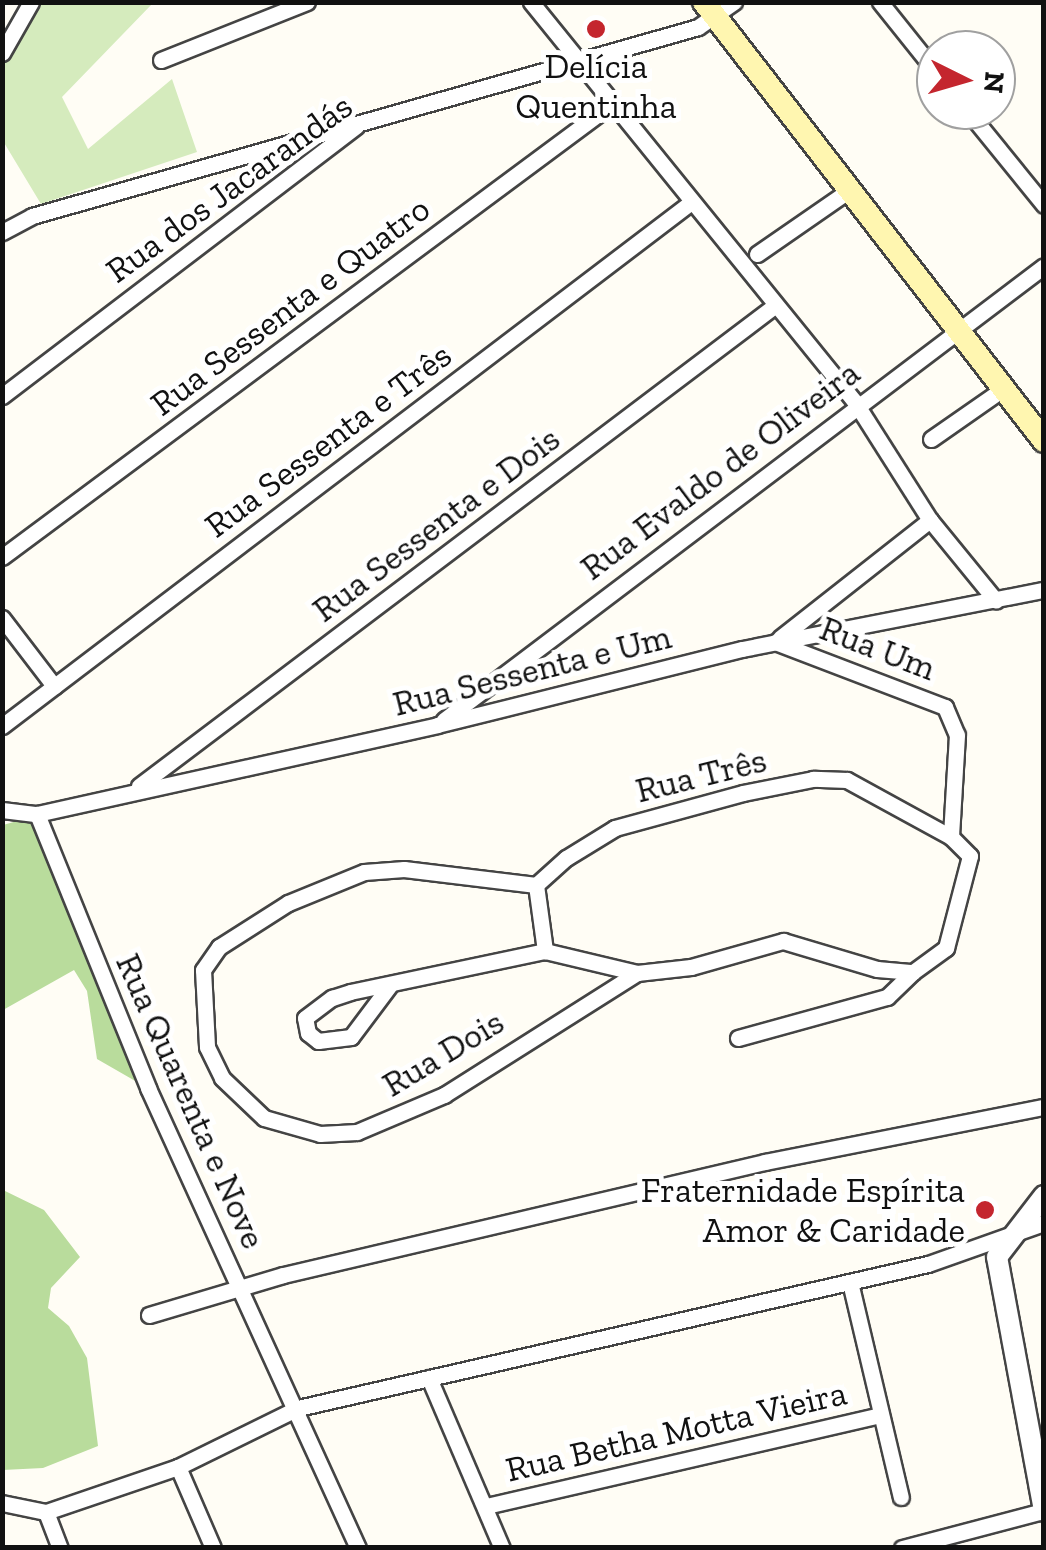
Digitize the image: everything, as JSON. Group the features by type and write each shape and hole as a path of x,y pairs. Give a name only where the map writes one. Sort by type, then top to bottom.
{"main road":[{"path":"709,10 1044,441"}],"street":[{"path":"2,53 31,2"},
{"path":"161,60 308,2"},
{"path":"531,2 574,62 613,103 772,307 855,402 930,520 996,600"},
{"path":"709,10 734,2"},
{"path":"880,2 916,47"},
{"name":"Rua dos Jacarandás","path":"2,396 363,120 574,62 709,10"},
{"name":"Rua Sessenta e Quatro","path":"2,557 613,103"},
{"path":"2,232 32,216 363,120"},
{"path":"983,130 1044,205"},
{"path":"756,254 850,189"},
{"name":"Rua Sessenta e Três","path":"2,726 690,203"},
{"name":"Rua Evaldo de Oliveira","path":"437,725 855,402 1044,266"},
{"name":"Rua Sessenta e Dois","path":"136,788 772,307"},
{"path":"930,440 1004,388"},
{"path":"775,642 930,520"},
{"name":"Rua Sessenta e Um","path":"2,818 437,725 775,642 1044,590"},
{"path":"2,618 54,686"},
{"name":"Rua Um","path":"775,642 945,706 957,735 951,838"},
{"name":"Rua Três","path":"536,885 615,828 813,779 847,780 951,838"},
{"path":"2,810 29,813"},
{"name":"Rua Quarenta e Nove","path":"29,813 148,1088 298,1408 358,1548"},
{"path":"738,1038 888,996 913,972 939,957 952,933 970,856 951,838"},
{"name":"Rua Dois","path":"536,885 404,869 364,872 288,903 220,947 203,970 207,1047 222,1078 264,1118 320,1134 357,1132 444,1095 637,974"},
{"path":"536,885 545,951"},
{"path":"390,985 352,1037 318,1041 308,1033 305,1018 316,1006 390,985 545,951 637,974 691,967 783,941 878,969 913,972"},
{"path":"149,1315 240,1286 765,1162 1044,1107"},
{"path":"902,1548 1043,1511 1034,1419 998,1272 998,1250 1044,1196"},
{"path":"2,1503 46,1512 178,1467 298,1408 948,1258 1010,1232 1044,1223"},
{"name":"Rua Betha Motta Vieira","path":"850,1282 901,1496"},
{"path":"430,1378 502,1548"},
{"name":"Rua Betha Motta Vieira","path":"486,1506 880,1415"},
{"path":"178,1467 213,1548"},
{"path":"46,1512 60,1548"}],"green space":[{"path":"37,3 153,3 62,97 88,149 172,79 197,152 41,204 3,141 2,59 23,36"},
{"path":"35,816 43,825 137,1082 97,1059 87,991 74,970 3,1010 3,825"},
{"path":"3,1190 44,1210 80,1257 51,1288 48,1308 69,1326 87,1358 98,1446 43,1468 3,1470"}],"place":[{"name":"Delícia Quentinha","path":"596,29"},
{"name":"Fraternidade Espírita Amor & Caridade","path":"985,1210"}]}
